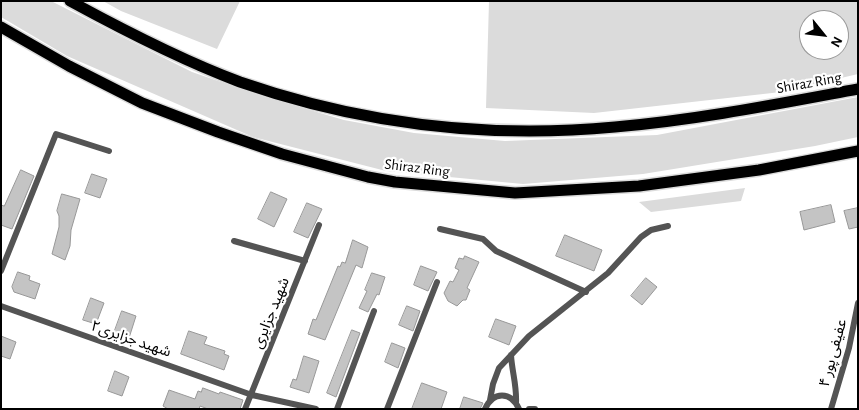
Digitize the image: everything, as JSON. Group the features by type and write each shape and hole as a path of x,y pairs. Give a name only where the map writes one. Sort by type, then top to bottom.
{"highway":[{"name":"Shiraz Ring","path":"70,1 164,50 240,81 298,100 361,116 443,128 518,131 615,128 737,111 858,89"},
{"name":"Shiraz Ring","path":"1,27 69,66 142,104 282,154 368,177 395,182 515,193 639,186 759,170 858,151"}],"street":[{"path":"1,271 56,134 109,151"},
{"name":"شهید جزایری","path":"245,409 319,225"},
{"path":"485,409 490,400 499,368 542,324 586,292 608,273 641,237 651,230 668,226"},
{"path":"440,229 483,239 496,251 586,292"},
{"path":"234,241 305,261"},
{"path":"388,409 436,282"},
{"name":"عفیفی پور ۴","path":"831,409 849,348 858,303"},
{"name":"شهید جزایری۲","path":"1,306 252,394 313,408"},
{"path":"337,409 374,310"},
{"path":"511,355 512,372 517,386 518,406"},
{"path":"490,400 499,395 509,396 518,406"},
{"path":"530,409 535,409"}],"shaded area":[{"path":"1,1 51,1 192,72 259,95 344,120 414,133 505,141 657,135 858,97 858,137 815,146 643,174 523,184 386,171 253,137 67,56 1,17"},
{"path":"103,1 240,1 217,49 121,11"},
{"path":"489,1 858,1 858,74 781,92 594,113 486,108"},
{"path":"745,188 741,201 651,212 639,202"}],"building":[{"path":"21,170 34,176 12,229 1,225 1,205 4,206"},
{"path":"92,174 107,179 100,198 85,193"},
{"path":"271,192 287,199 274,227 258,219"},
{"path":"62,194 80,199 71,230 70,246 65,260 52,254 59,227 57,211"},
{"path":"307,203 322,209 308,238 294,232"},
{"path":"831,205 835,222 804,230 800,212"},
{"path":"858,208 858,227 849,229 844,211"},
{"path":"565,235 602,250 594,271 556,256"},
{"path":"353,240 368,247 362,268 356,265 325,340 308,334 313,319 316,320 338,266 340,267 342,262 345,263"},
{"path":"465,256 479,262 467,288 470,290 466,300 463,300 457,306 448,301 444,293 450,281 453,282 459,270 455,268 459,258 463,259"},
{"path":"421,266 437,272 428,291 414,285"},
{"path":"18,272 30,276 29,280 40,284 35,299 14,292 12,287"},
{"path":"372,273 385,277 379,295 377,294 368,312 359,308 367,291 365,290"},
{"path":"646,278 657,287 642,305 631,296"},
{"path":"91,298 104,303 96,324 83,320"},
{"path":"407,306 420,311 413,331 399,325"},
{"path":"122,311 136,316 129,338 114,333"},
{"path":"496,319 516,326 509,345 489,337"},
{"path":"352,330 360,333 336,397 327,393"},
{"path":"189,331 207,337 204,344 225,351 224,354 229,356 224,370 181,354"},
{"path":"1,336 16,342 10,359 1,356"},
{"path":"392,343 405,348 398,368 385,362"},
{"path":"304,356 319,361 309,393 290,387 293,379 296,380"},
{"path":"115,371 129,377 122,396 108,391"},
{"path":"422,383 447,392 441,409 412,409"},
{"path":"203,388 243,400 240,409 208,409 200,406 199,409 168,409 163,406 169,390 195,399 198,391 201,392"},
{"path":"464,397 483,403 480,409 460,409"}]}
